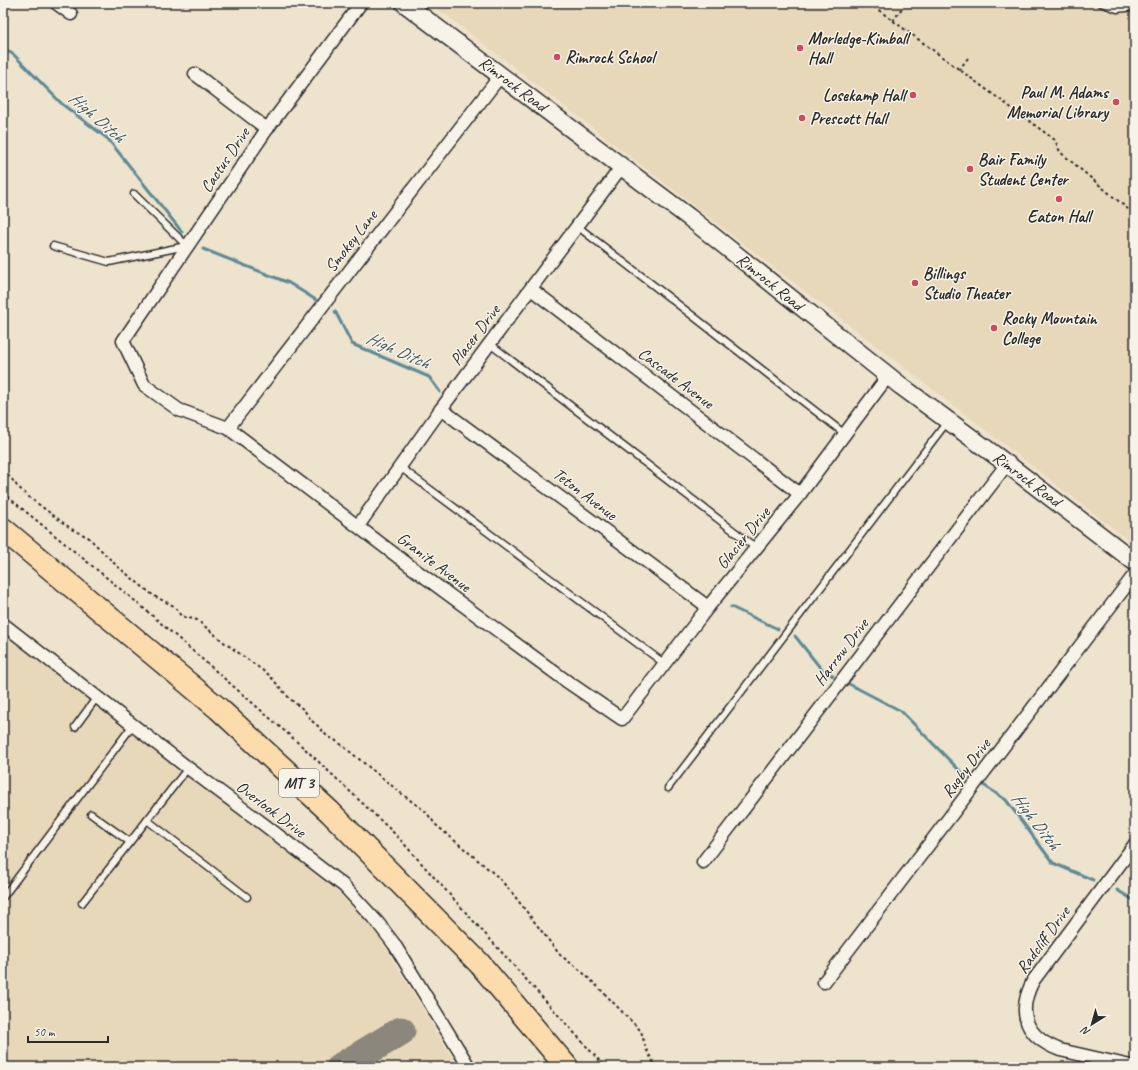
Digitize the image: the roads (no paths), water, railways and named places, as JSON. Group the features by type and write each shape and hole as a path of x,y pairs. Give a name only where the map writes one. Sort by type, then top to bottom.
{"highway":[{"name":"MT 3","path":"3,529 219,709 330,812 479,963 567,1067"}],"main road":[{"name":"Rimrock Road","path":"404,3 622,166 690,218 888,376 1135,562"}],"street":[{"path":"56,3 71,14"},
{"name":"Cactus Drive","path":"123,340 267,129 361,3"},
{"path":"195,74 267,129"},
{"name":"Smokey Lane","path":"228,428 501,75"},
{"name":"Placer Drive","path":"358,526 441,409 622,166"},
{"name":"Cascade Avenue","path":"531,289 800,494"},
{"name":"Granite Avenue","path":"123,340 144,385 179,410 228,428 565,680 622,720"},
{"name":"Glacier Drive","path":"622,720 708,607 800,494 888,376"},
{"name":"Teton Avenue","path":"441,409 708,607"},
{"name":"Harrow Drive","path":"702,862 1006,464"},
{"name":"Rugby Drive","path":"824,982 1135,574"},
{"name":"Overlook Drive","path":"3,624 188,768 262,822 344,886 378,923 394,944 469,1067"},
{"name":"Radcliff Drive","path":"1135,844 1033,981 1026,997 1025,1011 1030,1027 1041,1042 1060,1050 1135,1067"}],"lane":[{"path":"1101,3 1118,9 1135,7"},
{"path":"134,194 187,246"},
{"path":"577,226 845,434"},
{"path":"53,246 109,262 187,246"},
{"path":"490,344 756,548"},
{"path":"668,788 948,421"},
{"path":"400,466 665,664"},
{"path":"75,727 97,697"},
{"path":"3,897 133,725"},
{"path":"82,903 188,768"},
{"path":"91,814 130,842"},
{"path":"147,820 247,897"}],"waterway":[{"name":"High Ditch","path":"3,48 14,55 62,104 108,139 182,232"},
{"name":"High Ditch","path":"203,249 289,283 316,300"},
{"name":"High Ditch","path":"335,311 352,344 429,377 440,392"},
{"name":"High Ditch","path":"731,607 778,629"},
{"name":"High Ditch","path":"795,636 822,670 833,676"},
{"name":"High Ditch","path":"849,684 901,711 960,771 967,775"},
{"name":"High Ditch","path":"982,784 1006,800 1053,863 1093,880"},
{"name":"High Ditch","path":"1117,890 1135,901"}],"place":[{"name":"Morledge-Kimball Hall","path":"800,48"},
{"name":"Rimrock School","path":"557,57"},
{"name":"Losekamp Hall","path":"913,95"},
{"name":"Paul M. Adams Memorial Library","path":"1116,102"},
{"name":"Prescott Hall","path":"802,118"},
{"name":"Bair Family Student Center","path":"970,169"},
{"name":"Eaton Hall","path":"1059,199"},
{"name":"Billings Studio Theater","path":"915,283"},
{"name":"Rocky Mountain College","path":"994,328"}]}
